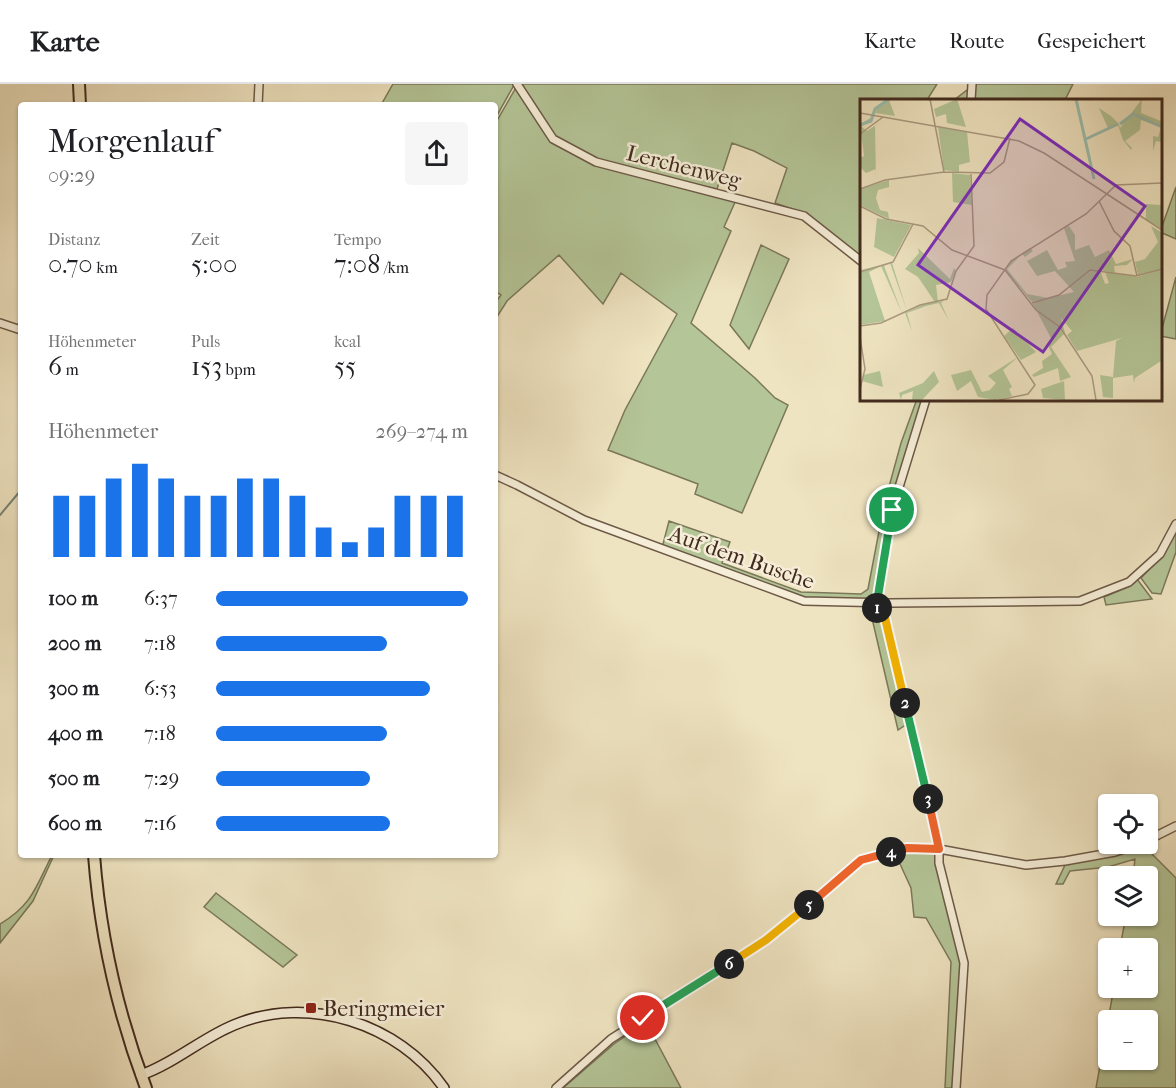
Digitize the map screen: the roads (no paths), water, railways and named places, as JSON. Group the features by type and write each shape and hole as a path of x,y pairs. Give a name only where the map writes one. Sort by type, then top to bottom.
{"main road":[{"path":"79,84 80,102"},
{"path":"93,858 106,947 121,1011 146,1088"}],"street":[{"path":"258,102 259,84"},
{"name":"Lerchenweg","path":"517,84 553,139 596,162 804,216 860,260"},
{"path":"971,99 972,84"},
{"path":"0,323 18,329"},
{"path":"926,400 892,510 877,602 885,618 939,849 939,863 964,963 956,1088"},
{"name":"Auf dem Busche","path":"498,476 584,520 804,601 891,603 1080,601 1128,582 1160,554 1176,524"},
{"path":"885,618 891,603"},
{"path":"1158,835 1176,826"},
{"path":"556,1088 611,1039 766,940 861,860 907,848 939,849 1026,865 1104,854"},
{"path":"141,1075 236,1024 261,1016 297,1012 338,1017 375,1030 408,1050 444,1088"}],"waterway":[{"path":"0,515 18,494"}],"place":[{"name":"Beringmeier","path":"311,1008"}]}
